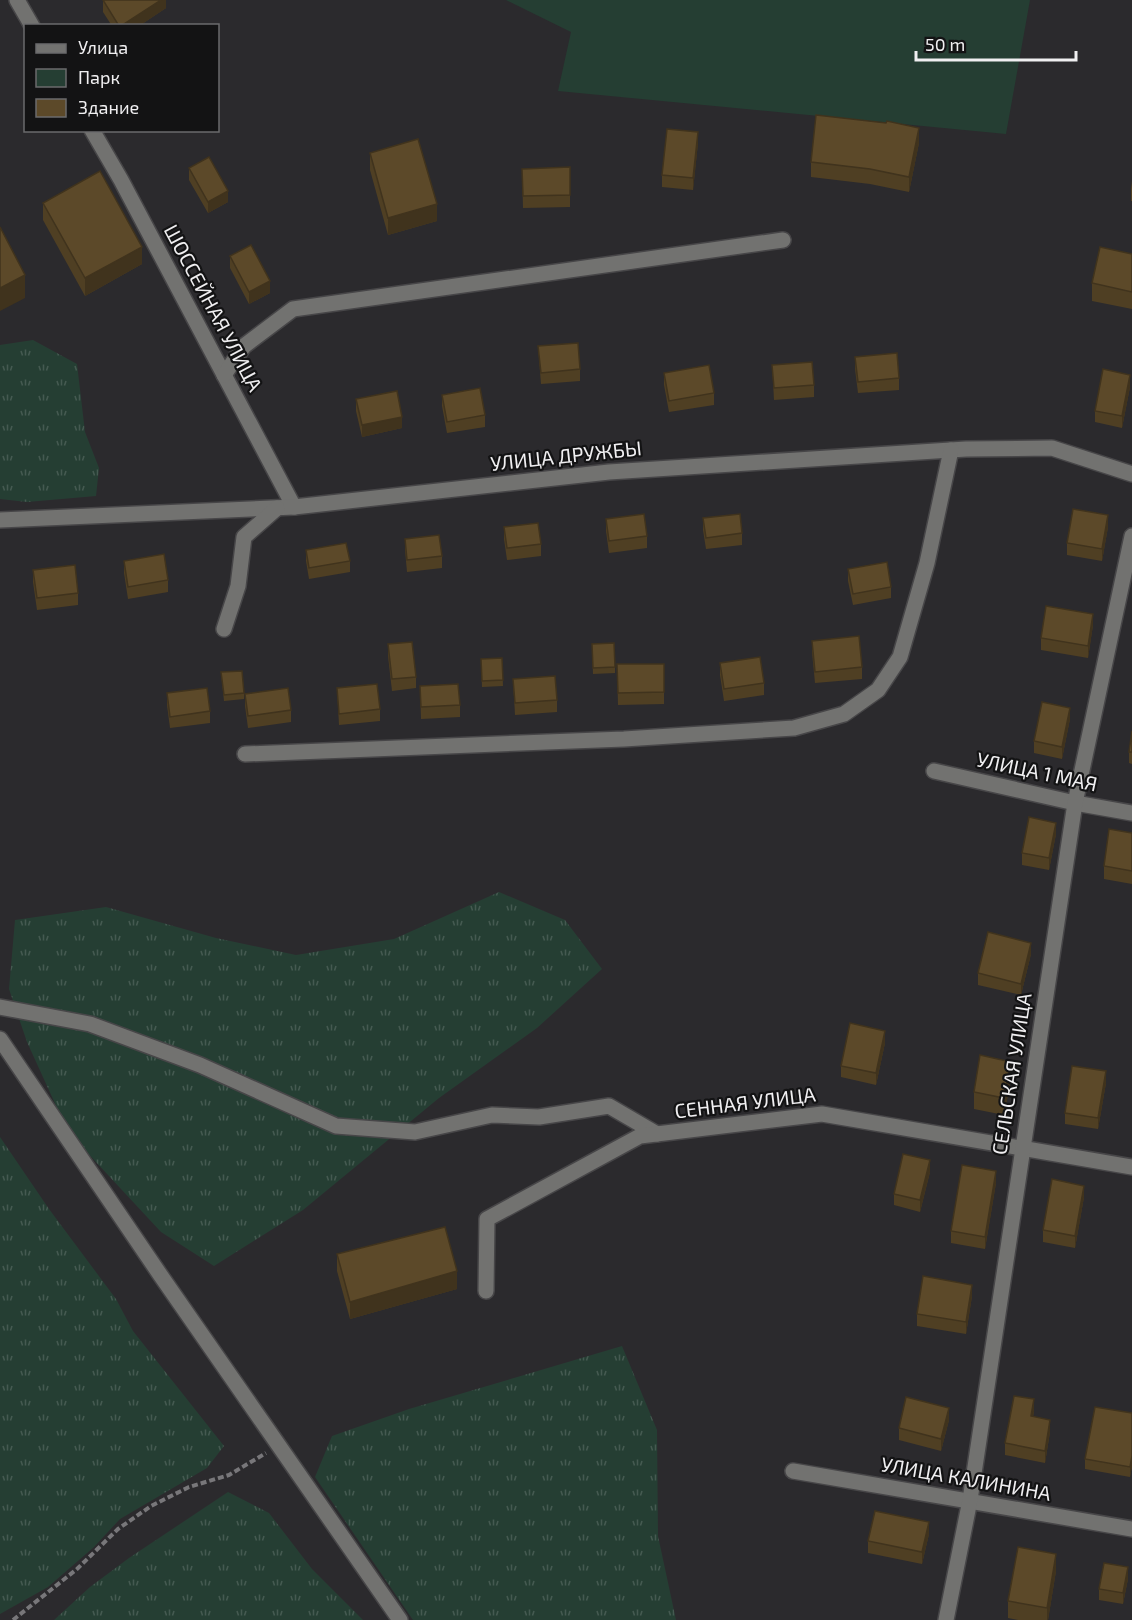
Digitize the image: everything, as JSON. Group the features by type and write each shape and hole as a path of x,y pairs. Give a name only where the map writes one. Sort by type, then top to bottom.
{"street":[{"path":"17,0 31,24"},
{"name":"ШОССЕЙНАЯ УЛИЦА","path":"93,132 121,180 294,507"},
{"path":"224,375 244,346 293,309 783,240"},
{"name":"УЛИЦА ДРУЖБЫ","path":"0,520 294,507 609,472 951,450 1052,448 1132,474"},
{"path":"245,754 624,739 794,728 844,714 879,690 900,657 927,563 951,450"},
{"path":"224,629 238,586 244,537 277,508"},
{"name":"СЕЛЬСКАЯ УЛИЦА","path":"946,1620 970,1500 1075,803 1132,536"},
{"name":"УЛИЦА 1 МАЯ","path":"934,771 1075,803 1132,813"},
{"path":"0,1007 90,1024 200,1065 336,1126 415,1132 492,1115 539,1117 609,1106 657,1134"},
{"path":"0,1039 400,1620"},
{"name":"СЕННАЯ УЛИЦА","path":"486,1291 487,1219 640,1136 822,1114 1132,1167"},
{"name":"УЛИЦА КАЛИНИНА","path":"793,1471 1132,1529"}],"path":[{"path":"13,1620 77,1569 118,1529 152,1506 189,1487 229,1475 279,1445"}],"green space":[{"path":"506,0 1030,0 1006,134 558,91 571,32"},
{"path":"33,340 77,364 85,432 99,468 96,496 27,502 0,499 0,345"},
{"path":"499,892 565,920 602,969 537,1028 439,1098 303,1210 214,1266 161,1232 68,1132 27,1042 9,989 15,920 106,907 216,938 296,955 394,939"},
{"path":"0,1137 49,1209 116,1299 133,1331 224,1446 207,1468 120,1519 94,1547 48,1587 0,1614"},
{"path":"622,1346 657,1430 658,1536 676,1620 413,1620 315,1477 332,1436 409,1409"},
{"path":"228,1492 269,1513 312,1569 363,1620 54,1620 90,1587 129,1558"}],"building":[{"path":"103,0 161,0 124,24 118,24"},
{"path":"816,115 886,123 887,121 919,128 909,177 870,169 811,162"},
{"path":"667,129 698,132 693,178 662,175"},
{"path":"418,139 437,204 388,218 370,153"},
{"path":"209,157 228,191 208,202 189,168"},
{"path":"570,167 570,195 523,196 522,169"},
{"path":"100,171 142,247 85,278 43,203"},
{"path":"0,227 25,275 0,288"},
{"path":"251,245 270,281 249,292 230,256"},
{"path":"1100,247 1132,254 1132,292 1092,283"},
{"path":"578,343 580,369 541,373 538,346"},
{"path":"897,353 899,378 858,382 855,357"},
{"path":"812,362 814,385 774,388 772,365"},
{"path":"709,365 714,393 669,401 664,373"},
{"path":"1103,369 1130,375 1122,416 1095,411"},
{"path":"480,388 485,415 447,422 442,395"},
{"path":"397,391 402,417 362,425 356,399"},
{"path":"1073,509 1108,515 1102,549 1067,543"},
{"path":"644,514 647,536 609,541 606,519"},
{"path":"740,514 742,533 706,538 703,518"},
{"path":"538,523 541,544 507,548 504,527"},
{"path":"439,535 442,556 407,560 405,539"},
{"path":"346,543 350,561 309,568 306,550"},
{"path":"164,554 168,580 128,587 124,561"},
{"path":"887,562 891,587 853,594 848,569"},
{"path":"75,565 78,593 37,598 33,570"},
{"path":"1046,606 1093,614 1088,646 1041,638"},
{"path":"859,636 862,667 815,672 812,641"},
{"path":"412,642 416,677 392,679 388,644"},
{"path":"614,643 615,667 593,668 592,644"},
{"path":"760,657 764,683 724,689 720,663"},
{"path":"502,658 503,680 482,681 481,659"},
{"path":"617,664 664,664 664,692 618,693"},
{"path":"242,671 244,693 224,695 221,672"},
{"path":"555,676 557,700 515,703 513,679"},
{"path":"377,684 380,709 339,714 337,688"},
{"path":"458,684 460,705 421,707 420,686"},
{"path":"207,688 210,711 170,717 167,693"},
{"path":"288,688 291,710 248,716 245,694"},
{"path":"1042,702 1070,708 1062,747 1034,741"},
{"path":"1132,731 1132,752 1129,752"},
{"path":"1029,817 1056,823 1049,858 1022,853"},
{"path":"1109,829 1132,833 1132,871 1104,866"},
{"path":"988,932 1031,943 1021,984 978,973"},
{"path":"850,1023 885,1031 876,1073 841,1066"},
{"path":"980,1055 1011,1062 1004,1098 974,1092"},
{"path":"1072,1066 1106,1071 1098,1118 1065,1113"},
{"path":"903,1154 930,1160 920,1200 894,1194"},
{"path":"962,1165 996,1171 985,1237 951,1231"},
{"path":"1052,1179 1084,1186 1075,1236 1043,1230"},
{"path":"445,1227 457,1271 350,1302 337,1254"},
{"path":"923,1276 972,1285 966,1322 917,1314"},
{"path":"1014,1396 1034,1399 1031,1416 1050,1420 1045,1451 1005,1443"},
{"path":"906,1397 949,1408 941,1439 899,1428"},
{"path":"1095,1407 1132,1413 1130,1467 1085,1459"},
{"path":"875,1511 929,1522 922,1552 868,1541"},
{"path":"1018,1547 1056,1554 1047,1608 1008,1601"},
{"path":"1104,1563 1128,1567 1123,1593 1099,1589"}]}
